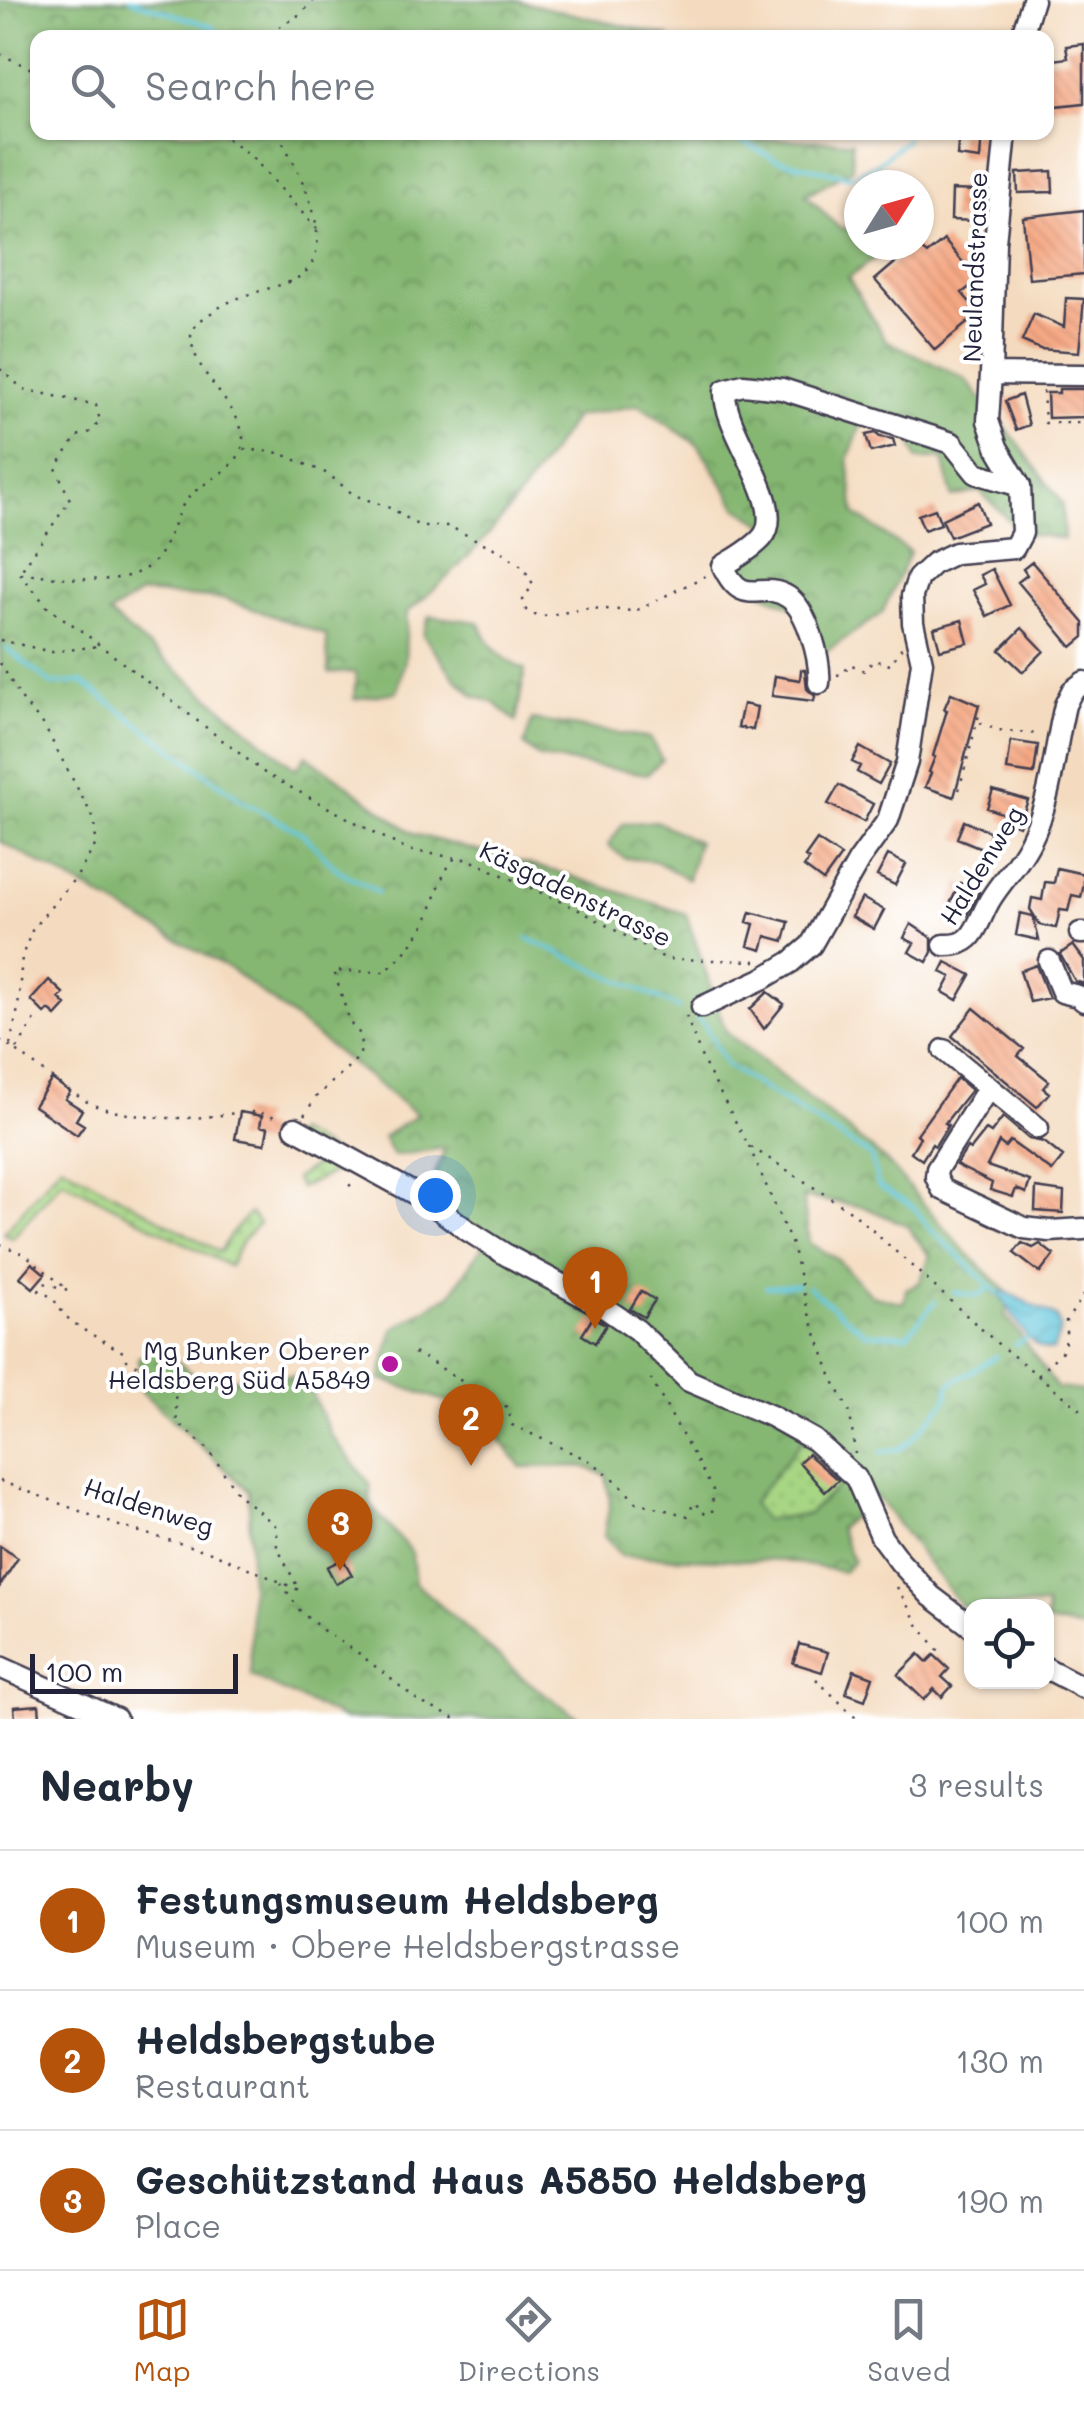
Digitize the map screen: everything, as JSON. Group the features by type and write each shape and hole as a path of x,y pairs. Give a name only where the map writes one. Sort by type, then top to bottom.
{"street":[{"path":"1024,30 1033,0"},
{"name":"Neulandstrasse","path":"1005,140 995,242 991,374 1084,376"},
{"path":"702,1007 762,980 811,945 858,860 888,820 908,762 922,662 913,623 912,596 918,578 954,553 1014,548 1022,534 1020,486 997,447 988,421 991,374"},
{"path":"820,679 810,632 790,598 777,592 746,594 736,587 723,566 762,538 769,527 770,509 724,400 725,390 782,389 952,443 976,473 1020,486"},
{"name":"Haldenweg","path":"944,945 958,946 969,939 997,889 1029,845 1048,800 1048,735 1072,691 1084,682"},
{"path":"1049,961 1062,992 1084,1002"},
{"path":"944,1050 1038,1128"},
{"path":"989,1087 938,1169 936,1177 942,1189 1024,1228 1084,1229"},
{"path":"294,1128 428,1200 508,1256 605,1308 637,1330 688,1381 771,1416 814,1440 856,1478 882,1538 931,1596 964,1621"},
{"path":"0,1667 116,1719"},
{"path":"1054,1672 1084,1688"}],"path":[{"path":"274,30 314,0"},
{"path":"0,54 30,68"},
{"path":"230,140 251,156 318,230"},
{"path":"20,573 116,579 142,572 160,554 179,510 191,494 232,464 243,449 239,424 202,369 192,344 194,328 229,300 292,281 315,257 318,230 307,192 281,140"},
{"path":"0,369 23,388 96,405 100,421 91,432 77,436 56,468 70,500 20,573"},
{"path":"1042,375 1045,422 1079,423"},
{"path":"243,449 280,454 328,474 354,495 393,508 419,526 448,526 504,553 523,567 533,584 523,600 526,610 539,617 589,608 635,611 723,566"},
{"name":"Käsgadenstrasse","path":"20,573 48,608 266,774 407,850 470,860 583,912 666,959 755,962"},
{"path":"820,679 829,677 833,671 843,674 850,664 864,671 874,660 890,665 913,623"},
{"path":"0,640 52,652 101,646"},
{"path":"0,662 24,703 43,724 95,821 96,844 78,876 33,928 22,956 18,1009 10,1046"},
{"path":"959,790 980,711"},
{"path":"978,722 997,730 1048,735"},
{"path":"0,1040 94,1105 143,1115 182,1117 265,1112 294,1128 317,1096 360,1056 361,1036 350,1023 334,971 385,972 396,962 428,918 441,875 455,857"},
{"path":"702,1007 688,1012 686,1018 792,1245 808,1311 850,1414 856,1478"},
{"path":"17,1051 38,1015"},
{"path":"748,1145 852,1212 1084,1412"},
{"path":"0,1244 26,1255 68,1290 44,1283 39,1291 52,1298 65,1312 64,1316 123,1352 127,1360 158,1377 174,1394 177,1422 209,1450 237,1492 277,1527 277,1546 299,1590 280,1582"},
{"path":"1038,1376 1062,1351 1066,1321 1084,1295"},
{"path":"414,1353 447,1369 478,1394 508,1407 512,1425 592,1462 636,1502 688,1516 694,1502 705,1514 712,1513 713,1490 648,1374"},
{"name":"Haldenweg","path":"0,1481 122,1527 210,1552 280,1582"},
{"path":"280,1582 301,1612 325,1632 420,1702 456,1719"},
{"path":"897,1587 918,1626 942,1655"},
{"path":"816,1679 857,1719"}],"green space":[{"path":"0,0 514,0 641,30 30,30 30,140 852,142 852,169 844,170 806,195 844,229 844,260 872,260 848,278 886,340 965,379 1062,503 1064,539 1022,533 980,491 952,497 943,458 917,460 908,431 864,418 848,459 855,514 910,552 882,613 818,657 799,610 728,577 769,527 738,508 699,446 639,405 574,417 499,522 456,569 407,612 405,660 397,692 354,699 356,672 329,673 326,635 225,599 141,593 109,614 296,769 306,755 414,834 568,875 686,914 726,1032 885,1160 964,1250 1010,1295 1005,1314 1057,1388 1084,1391 1084,1630 1054,1624 1054,1599 964,1599 961,1606 876,1496 839,1528 853,1561 844,1572 784,1561 621,1556 604,1536 610,1502 606,1475 582,1466 521,1467 480,1413 380,1379 393,1329 451,1294 488,1238 452,1223 432,1182 445,1148 393,1156 383,1137 417,1115 232,970 0,841","holes":["803,1197 864,1207 906,1225 930,1256 920,1282 906,1289 904,1303 871,1295 837,1259 809,1243","804,1438 849,1477 808,1514 764,1520 752,1503"]},
{"path":"429,616 479,622 496,651 525,670 516,722 495,703 474,696 455,678 423,635"},
{"path":"532,720 650,738 662,760 647,774 540,758 524,745"},
{"path":"656,821 698,842 688,879 655,861 624,858 608,845 623,824"},
{"path":"296,1132 353,1163 300,1188 295,1179 323,1160 290,1142"},
{"path":"61,1164 220,1252 250,1213 259,1223 242,1241 229,1266 62,1180 12,1238 4,1233"},
{"path":"160,1347 204,1384 242,1377 304,1376 331,1435 370,1484 371,1506 412,1553 415,1583 522,1677 580,1719 343,1719 251,1676 249,1491 142,1392 138,1358"},
{"path":"804,1438 849,1477 808,1514 764,1520 751,1504"}],"water":[{"path":"1004,1291 1056,1317 1061,1329 1053,1350 1028,1338 998,1293"}],"building":[{"path":"1084,44 1084,103 1054,106 1054,60 1068,58 1066,46"},
{"path":"958,140 981,140 980,159 957,156"},
{"path":"1052,171 1053,192 1018,193 1017,173"},
{"path":"952,190 978,191 977,221 951,220"},
{"path":"1084,210 1084,274 1029,279 1023,217"},
{"path":"944,240 978,280 962,293 979,313 935,350 875,280 898,260 934,260 934,248"},
{"path":"1066,298 1084,299 1079,352 1040,349 1022,341 1034,314 1064,327"},
{"path":"1059,389 1084,389 1084,417 1048,418 1047,393 1059,393"},
{"path":"1021,395 1029,425 1016,430 1005,401"},
{"path":"875,433 893,439 895,446 871,452 866,435"},
{"path":"978,502 986,523 950,537 942,519"},
{"path":"935,509 941,524 924,530 918,515"},
{"path":"1032,562 1084,623 1084,637 1072,647 1018,582 1027,575 1023,569"},
{"path":"992,569 1010,605 987,616 973,590 985,584 980,575"},
{"path":"962,620 968,643 940,650 934,628"},
{"path":"1022,628 1044,651 1023,672 1000,650"},
{"path":"801,670 805,670 807,689 815,696 814,701 772,696 775,676 800,680"},
{"path":"951,693 979,705 954,797 925,787"},
{"path":"743,704 757,707 753,730 738,727"},
{"path":"1011,741 1038,745 1034,774 1007,770"},
{"path":"860,747 890,764 879,784 857,772 860,766 852,762"},
{"path":"839,785 873,804 864,822 828,804"},
{"path":"993,790 1028,800 1019,826 1001,820 1004,814 987,808"},
{"path":"964,821 991,832 984,849 957,838"},
{"path":"817,840 841,856 823,881 804,867 809,860 805,857"},
{"path":"888,855 906,864 895,885 877,876"},
{"path":"1057,868 1084,874 1084,884 1081,897 1072,895 1068,911 1060,910 1056,928 1040,925 1030,909 1032,898 1042,900 1045,882 1054,883"},
{"path":"960,883 979,892 967,915 949,906"},
{"path":"862,898 884,910 874,929 852,917"},
{"path":"750,912 789,922 784,941 766,936 762,950 748,946 754,924 747,922"},
{"path":"1020,913 1033,916 1039,940 1016,935"},
{"path":"911,924 932,938 927,962 909,952 914,943 904,938"},
{"path":"1073,945 1084,960 1084,984 1075,981 1060,954"},
{"path":"946,962 971,975 957,1000 943,992 951,977 941,972"},
{"path":"1036,965 1049,998 1030,1002 1020,971"},
{"path":"49,980 64,994 59,998 66,1005 56,1016 49,1010 45,1014 31,1000"},
{"path":"768,992 784,1004 764,1029 750,1009"},
{"path":"974,1008 1024,1049 1018,1056 1049,1081 1043,1088 1049,1093 1037,1107 952,1036"},
{"path":"957,1078 971,1090 922,1160 911,1152 920,1137 917,1134"},
{"path":"52,1079 70,1092 65,1099 82,1110 76,1120 84,1125 77,1135 34,1106"},
{"path":"240,1112 262,1116 260,1126 268,1128 265,1144 235,1139"},
{"path":"1003,1117 1029,1139 1044,1142 1063,1157 1052,1171 1010,1141 1005,1147 999,1142 987,1166 1030,1181 1026,1193 1016,1189 1013,1197 990,1190 992,1183 956,1165 967,1148 970,1150 986,1130 991,1133"},
{"path":"1036,1188 1064,1192 1063,1213 1035,1211"},
{"path":"1022,1243 1033,1248 1040,1244 1054,1255 1040,1273 1014,1253"},
{"path":"32,1263 45,1274 33,1288 20,1277"},
{"path":"641,1291 655,1300 644,1317 630,1309"},
{"path":"593,1317 606,1325 595,1343 582,1335"},
{"path":"808,1454 838,1480 825,1492 799,1462"},
{"path":"0,1546 18,1558 0,1586"},
{"path":"343,1559 352,1575 336,1584 327,1567"},
{"path":"799,1644 828,1652 822,1672 793,1663"},
{"path":"919,1654 927,1662 934,1655 949,1669 942,1677 952,1686 942,1697 934,1689 924,1700 898,1675"},
{"path":"854,1670 873,1677 865,1700 846,1693"},
{"path":"39,1705 40,1717 15,1719 14,1707"}],"waterway":[{"path":"131,0 215,30"},
{"path":"739,140 775,159 850,177 876,165 906,140"},
{"path":"6,648 52,684 82,682 244,802 302,833 338,870 378,892"},
{"path":"527,938 679,1008"},
{"path":"697,1019 703,1022 726,1065 871,1156 878,1186 915,1208 929,1228 998,1293"},
{"path":"766,1287 798,1285"},
{"path":"808,1287 865,1333 907,1335 935,1302"},
{"path":"954,1292 977,1296 991,1287"},
{"path":"1015,1345 1027,1338"},
{"path":"881,1452 900,1449 910,1442 946,1401 949,1385 997,1356"}],"place":[{"name":"Festungsmuseum Heldsberg","path":"595,1329"},
{"name":"Mg Bunker Oberer Heldsberg Süd A5849","path":"390,1364"},
{"name":"Heldsbergstube","path":"471,1466"},
{"name":"Geschützstand Haus A5850 Heldsberg","path":"340,1571"}]}
